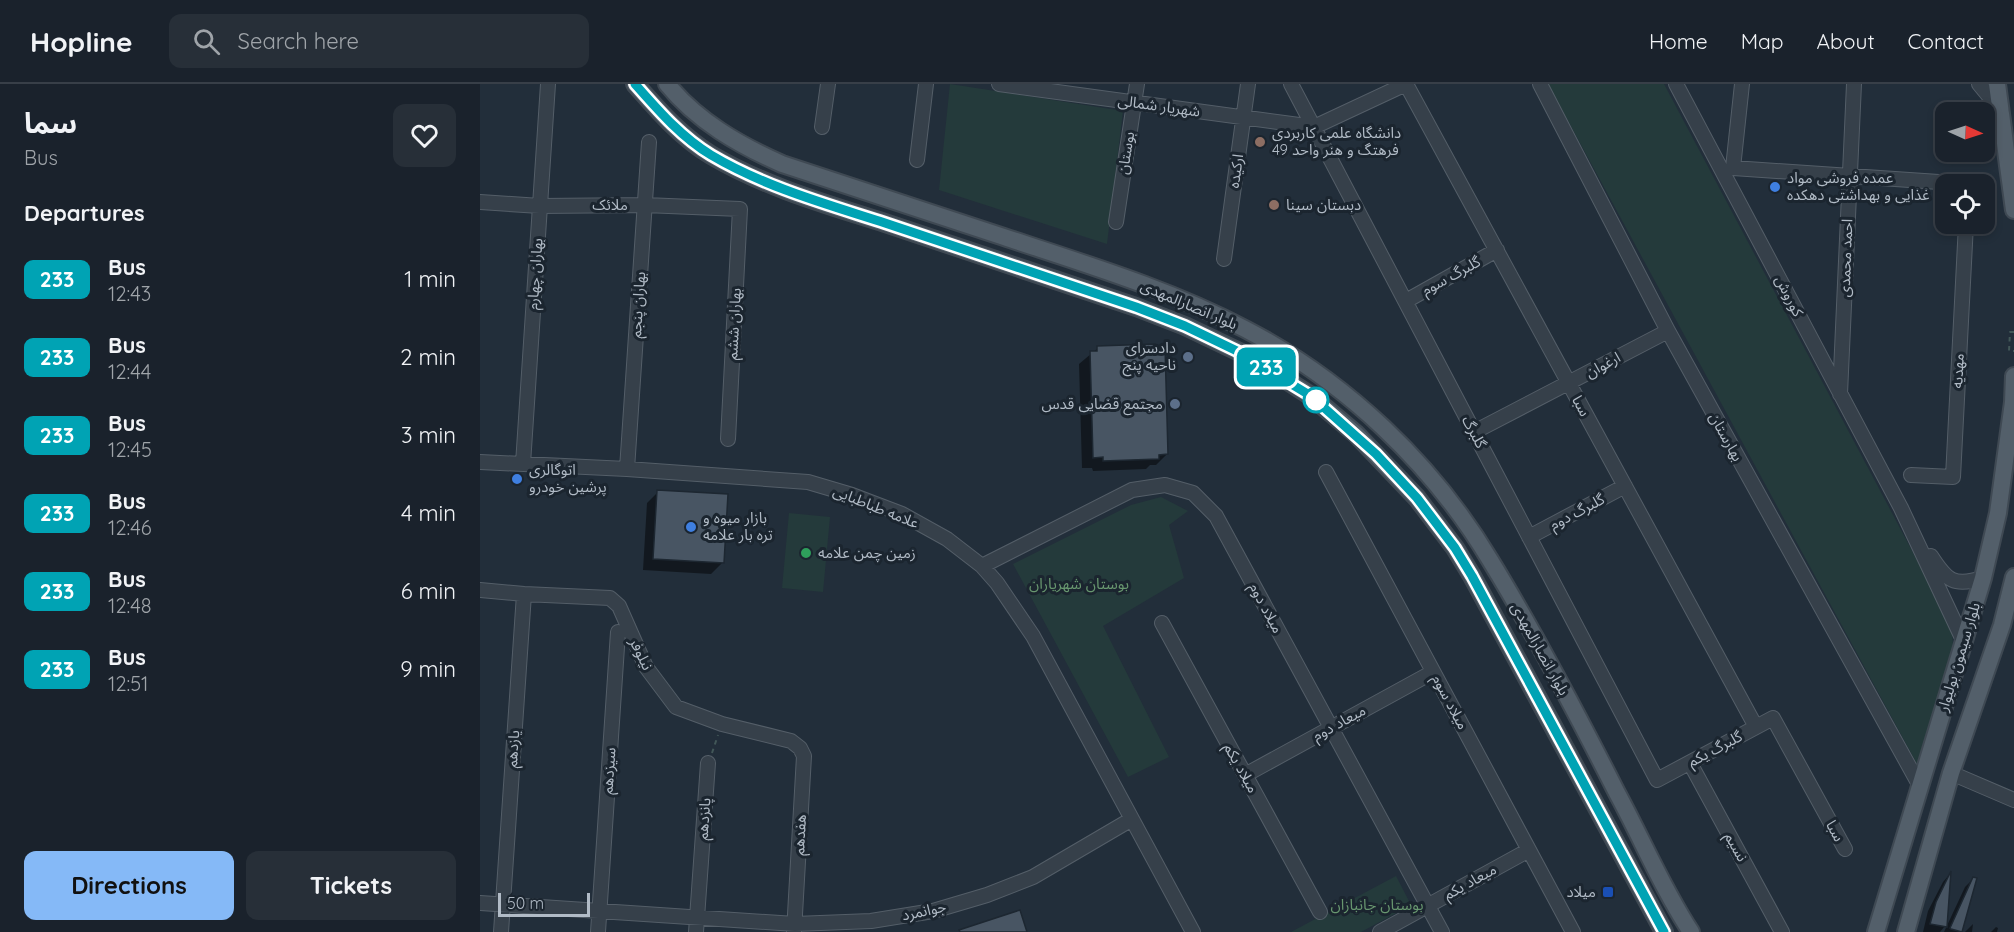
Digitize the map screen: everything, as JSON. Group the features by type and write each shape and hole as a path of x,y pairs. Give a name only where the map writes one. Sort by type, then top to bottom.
{"main road":[{"name":"بلوار انصارالمهدی","path":"635,84 668,121 687,138 743,172 812,199 1136,307 1185,326 1259,363 1311,396 1336,416 1400,478 1455,548 1546,712 1660,930"},
{"name":"بلوار انصارالمهدی","path":"667,84 704,120 736,142 763,156 1086,265 1194,304 1293,356 1326,379 1383,426 1459,513 1490,558 1608,776 1677,911 1691,932"},
{"path":"1997,84 2014,210"},
{"name":"بلوار سیمون بولیوار","path":"1876,932 1983,578 1998,513 2013,402 2014,376"},
{"name":"بلوار سیمون بولیوار","path":"1906,932 1951,773 2002,625 2014,577"}],"street":[{"name":"بهاران چهارم","path":"523,464 548,84"},
{"path":"822,127 828,84"},
{"path":"917,160 926,84"},
{"name":"شهریار شمالی","path":"1003,84 1314,127"},
{"name":"بوستان","path":"1116,222 1137,84"},
{"name":"ارکیده","path":"1224,259 1248,84"},
{"name":"گلبرگ","path":"1292,84 1657,780"},
{"path":"1314,127 1406,84"},
{"name":"سبا","path":"1406,84 1756,727"},
{"name":"بهارستان","path":"1540,84 1668,331 1920,786"},
{"name":"کوروش","path":"1676,84 1901,508"},
{"path":"1742,84 1734,168 1935,182"},
{"name":"احمد محمدی","path":"1840,396 1854,84"},
{"path":"1979,84 2002,112"},
{"name":"بهاران پنجم","path":"627,469 650,142"},
{"name":"ملائک","path":"480,202 540,206 645,205 740,209"},
{"name":"بهاران ششم","path":"728,439 740,209"},
{"name":"مهدیه","path":"1911,475 1953,477 1965,234"},
{"name":"گلبرگ سوم","path":"1406,301 1497,250"},
{"name":"ارغوان","path":"1474,432 1668,331"},
{"name":"علامه طباطبایی","path":"480,462 627,469 808,482 852,495 902,514 947,539 982,566 1033,636 1192,932"},
{"name":"میلاد سوم","path":"1326,472 1573,932"},
{"name":"میلاد دوم","path":"982,566 1132,490 1165,485 1193,493 1216,516 1442,932"},
{"name":"گلبرگ دوم","path":"1529,537 1625,486"},
{"path":"1901,508 1946,578 1957,583 1968,583 1983,578"},
{"path":"1901,508 1964,642"},
{"name":"نیلوفر","path":"480,590 606,597 614,600 620,606 646,667 676,707 722,724 791,741 800,748"},
{"name":"یازدهم","path":"501,932 524,594"},
{"name":"میلاد یکم","path":"1162,623 1320,912"},
{"name":"سیزدهم","path":"598,932 618,632"},
{"name":"میعاد دوم","path":"1245,775 1433,672"},
{"name":"سبا","path":"1773,718 1845,849"},
{"name":"گلبرگ یکم","path":"1657,780 1773,718"},
{"name":"هفدهم","path":"795,928 804,756 800,748"},
{"name":"پانزدهم","path":"696,932 708,763"},
{"name":"نسیم","path":"1690,763 1782,932"},
{"path":"1951,773 2014,800"},
{"name":"جوانمرد","path":"480,903 697,916 795,928 871,921 933,911 987,895 1033,877 1132,819"},
{"name":"میعاد یکم","path":"1380,932 1529,850"}],"path":[{"path":"2014,332 2010,332 2009,351 2014,351"},
{"path":"708,763 722,724"}],"green space":[{"path":"950,84 1123,111 1107,244 939,190"},
{"path":"1548,84 1664,84 1952,626 1953,647 1917,764"},
{"name":"بوستان شهریاران","path":"1161,497 1188,511 1169,525 1184,578 1103,626 1169,757 1128,777 1013,564 1131,505"},
{"name":"زمین چمن علامه","path":"789,513 830,517 823,592 782,588"},
{"name":"بوستان جانبازان","path":"1396,876 1411,905 1361,932 1291,932"}],"building":[{"path":"1155,344 1155,348 1165,347 1168,454 1159,455 1159,459 1103,461 1103,457 1093,458 1090,351 1097,351 1097,346"},
{"name":"بازار میوه و تره بار علامه","path":"657,490 728,494 724,563 653,559"},
{"path":"1951,871 1947,927 1930,924 1936,902"},
{"path":"1973,877 1977,878 1962,932 1951,929 1950,928"},
{"path":"1020,910 1027,932 960,932 959,930"}],"bus line":[{"name":"233","path":"635,84 668,121 687,138 743,172 770,184 1136,307 1185,326 1252,358 1311,396 1336,416 1400,478 1455,548 1664,932"}],"place":[{"name":"دانشگاه علمی کاربردی فرهتگ و هنر واحد 49","path":"1260,142"},
{"name":"عمده فروشی مواد غذایی و بهداشتی دهکده","path":"1775,187"},
{"name":"دبستان سینا","path":"1274,205"},
{"name":"دادسرای ناحیه پنج","path":"1188,357"},
{"name":"مجتمع قضایی قدس","path":"1175,404"},
{"name":"اتوگالری پرشین خودرو","path":"517,479"},
{"name":"بازار میوه و تره بار علامه","path":"691,527"},
{"name":"زمین چمن علامه","path":"806,553"},
{"name":"میلاد","path":"1608,892"}]}
